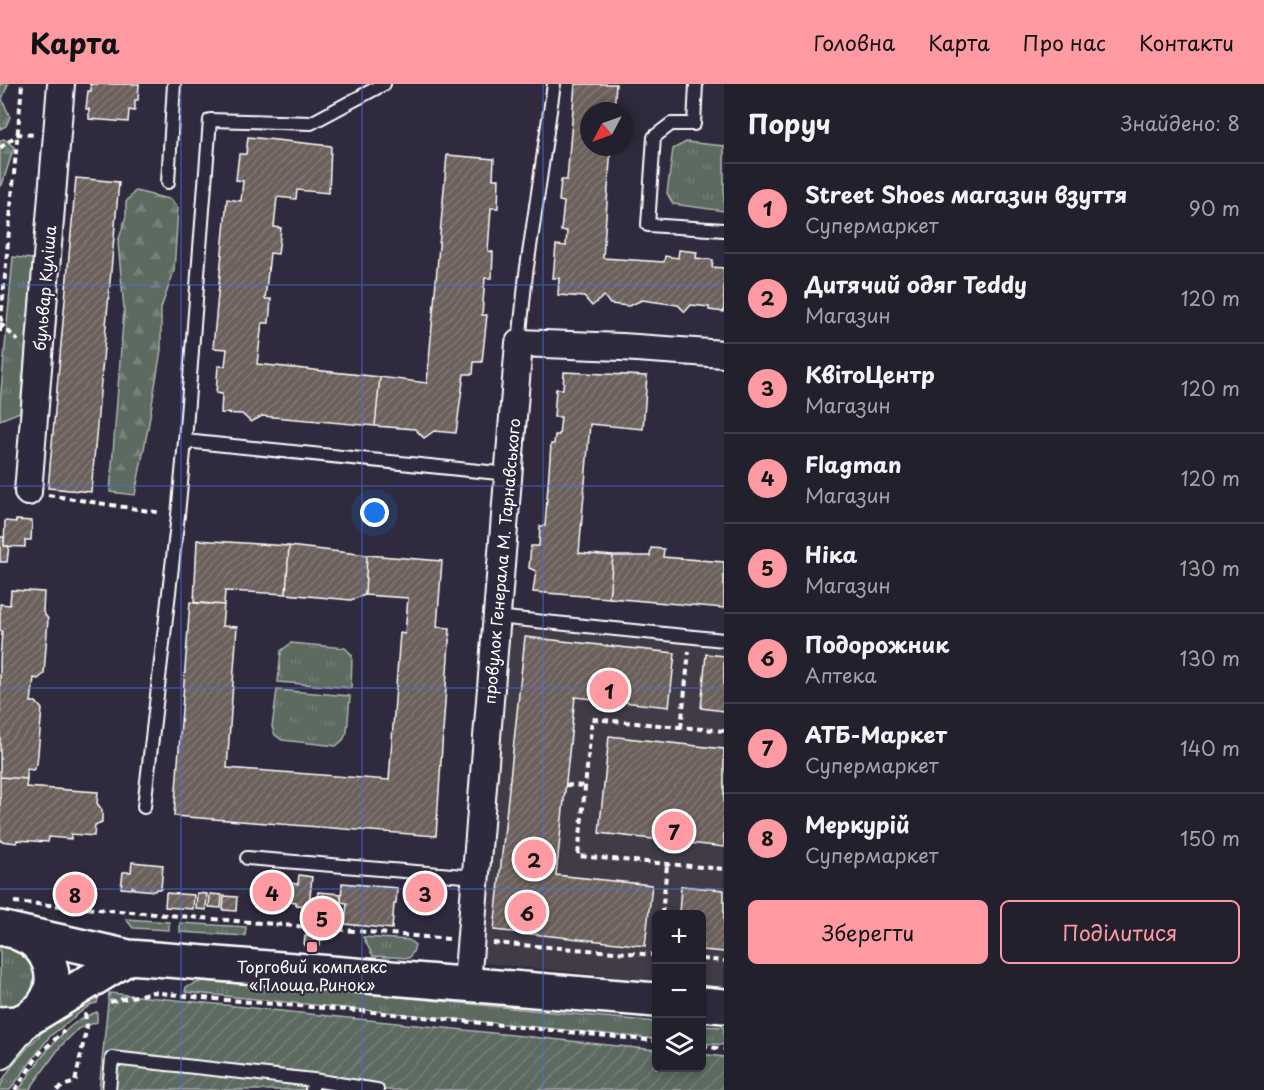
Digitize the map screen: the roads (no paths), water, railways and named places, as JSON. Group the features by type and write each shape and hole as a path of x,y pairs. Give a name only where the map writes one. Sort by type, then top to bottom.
{"main road":[{"path":"6,923 129,957 652,1000"},
{"path":"6,923 40,946 49,959 53,975 51,990 44,1005 33,1016"},
{"path":"0,1024 18,1023 33,1016 129,957"},
{"path":"706,1004 724,1006"}],"street":[{"name":"бульвар Куліша","path":"28,492 61,84"},
{"path":"519,343 724,354"},
{"name":"провулок Генерала М. Тарнавського","path":"467,984 519,343"},
{"path":"0,1056 33,1016"}],"lane":[{"path":"168,182 174,84"},
{"path":"144,807 178,515 210,120 311,123 384,84"},
{"path":"519,343 526,274 554,84"},
{"path":"696,84 694,124 671,124 654,137 648,225 724,230"},
{"path":"185,441 508,474"},
{"path":"496,617 724,640"},
{"path":"247,858 476,877"},
{"path":"109,1090 112,1058 313,1085 377,1090"}],"place":[{"name":"Street Shoes магазин взуття","path":"609,690"},
{"name":"АТБ-Маркет","path":"674,831"},
{"name":"Дитячий одяг Teddy","path":"534,859"},
{"name":"Flagman","path":"272,892"},
{"name":"КвітоЦентр","path":"425,893"},
{"name":"Меркурій","path":"75,894"},
{"name":"Подорожник","path":"527,912"},
{"name":"Ніка","path":"322,918"},
{"name":"Торговий комплекс «Площа Ринок»","path":"312,947"}]}
